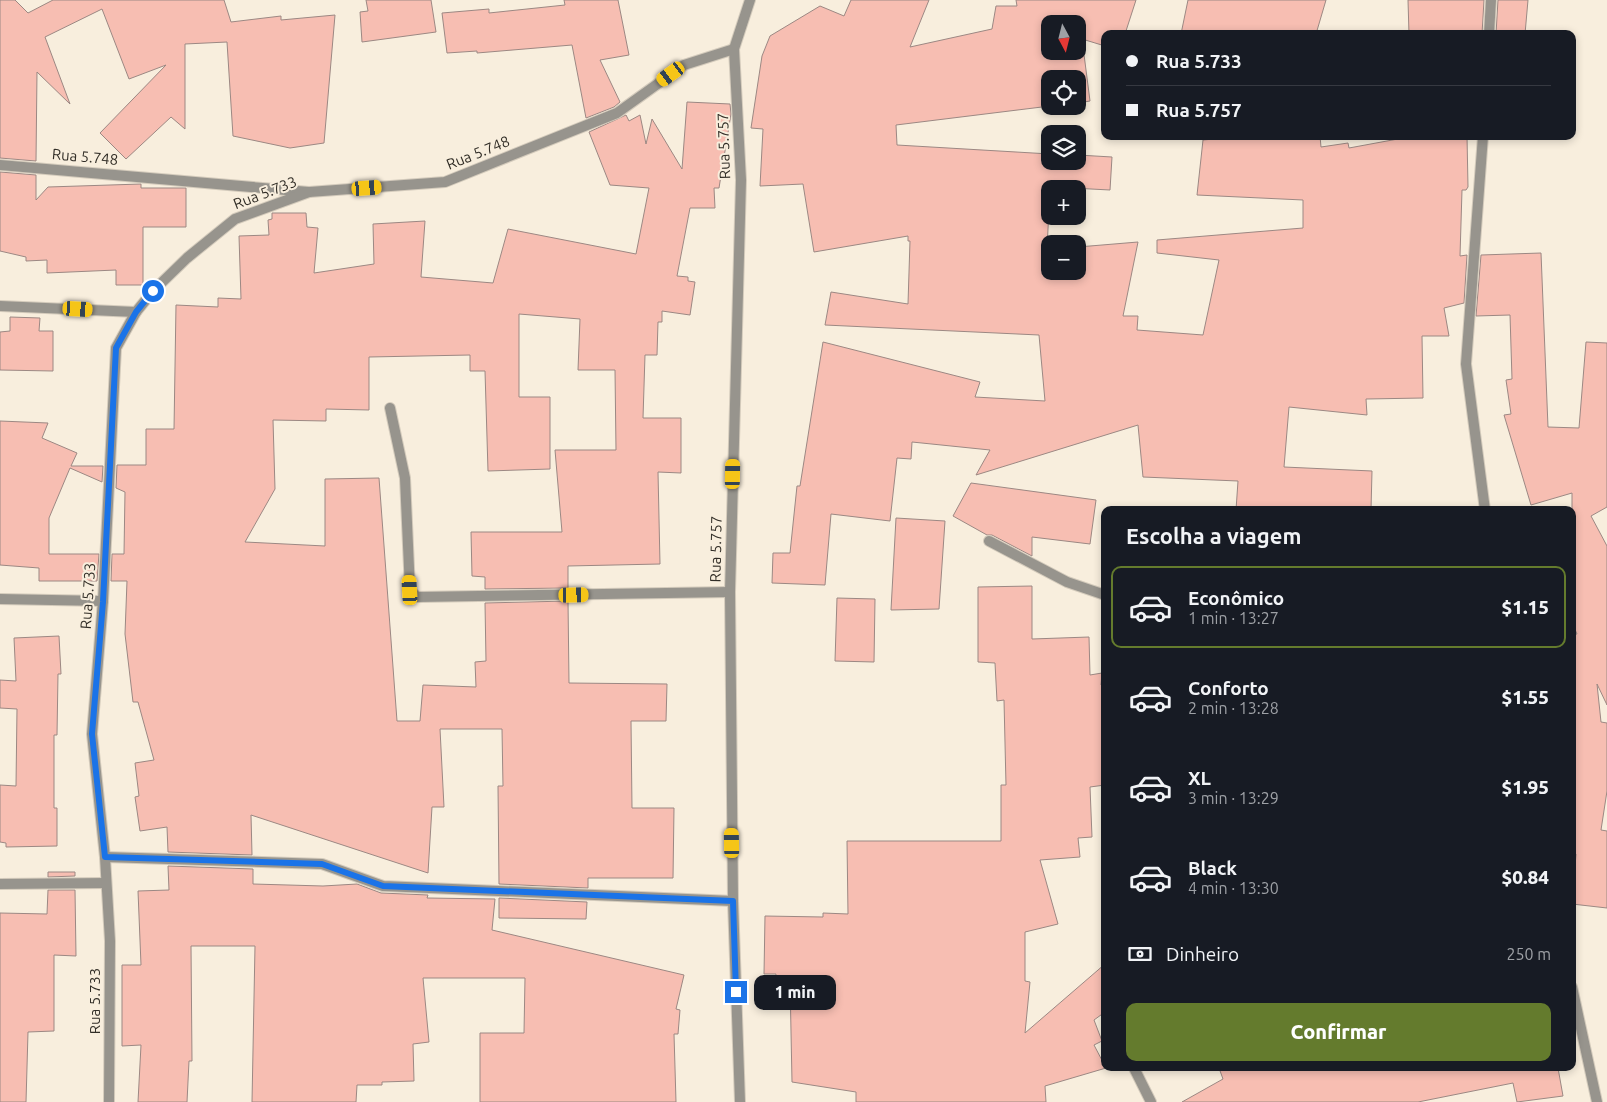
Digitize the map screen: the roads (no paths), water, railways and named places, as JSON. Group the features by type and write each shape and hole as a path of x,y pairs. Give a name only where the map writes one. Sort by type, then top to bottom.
{"street":[{"name":"Rua 5.757","path":"740,1102 733,901 730,592 741,180 734,49 750,0"},
{"path":"1489,30 1492,0"},
{"name":"Rua 5.748","path":"0,165 309,192 445,182 618,113 684,65 734,49"},
{"path":"1483,140 1466,364 1484,506"},
{"name":"Rua 5.733","path":"109,1102 110,941 105,857 92,734 103,602 116,348 136,312 153,291 187,258 235,219 309,192"},
{"path":"0,306 136,312"},
{"path":"390,408 406,478 410,590 417,597 730,592"},
{"path":"989,541 1067,582 1101,594"},
{"path":"0,599 103,602"},
{"path":"105,857 322,864 383,886 733,901"},
{"path":"0,884 106,883"},
{"path":"1576,1005 1597,1102"},
{"path":"1136,1071 1151,1102"}]}
